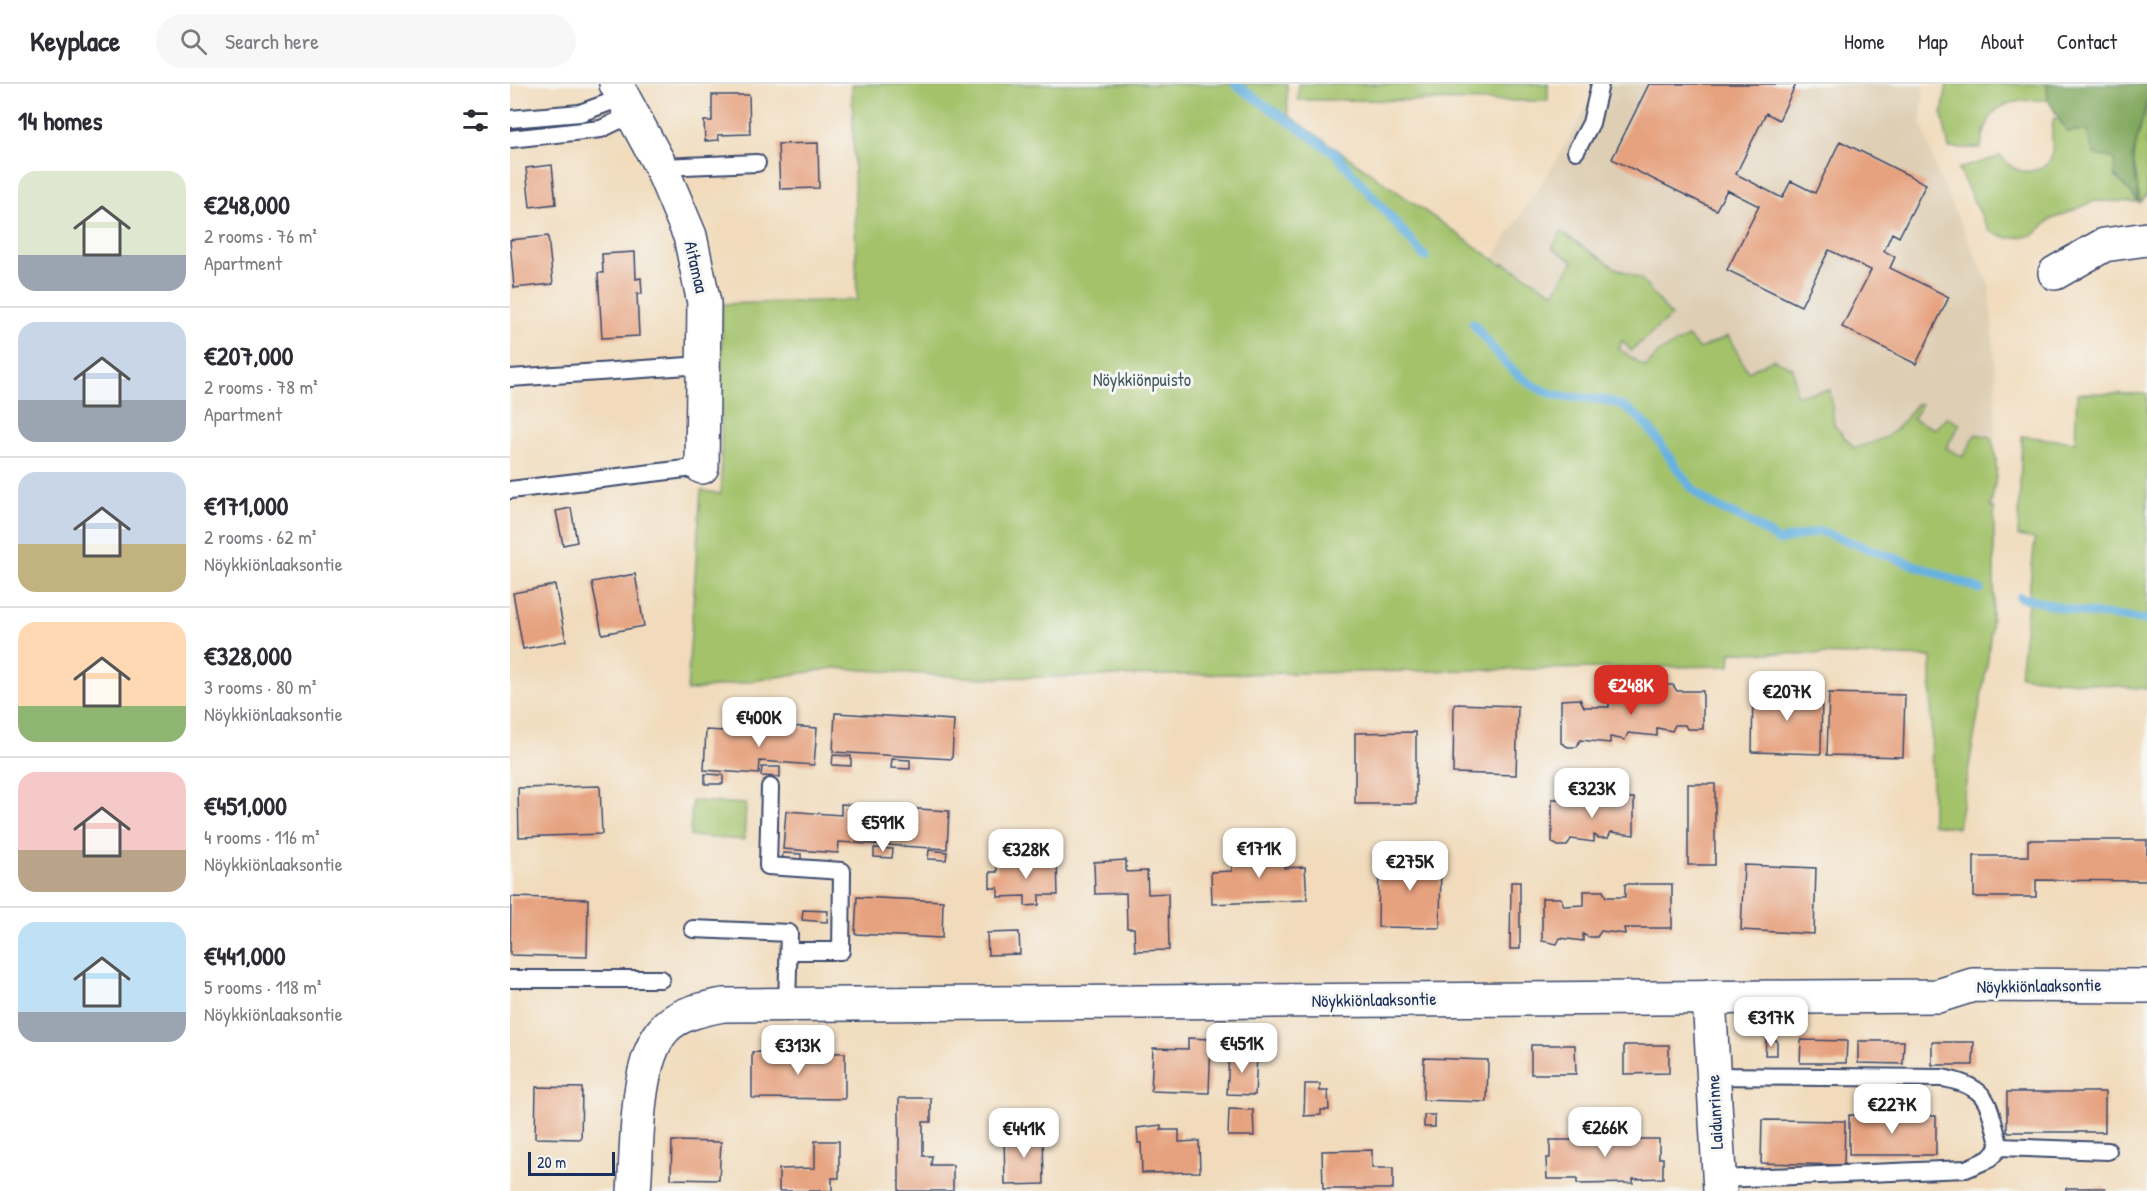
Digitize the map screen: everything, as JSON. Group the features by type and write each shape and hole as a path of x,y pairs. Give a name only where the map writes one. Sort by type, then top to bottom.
{"street":[{"name":"Aitamaa","path":"624,98 661,167 690,236 704,303 702,467"},
{"path":"2055,273 2104,245 2147,239"},
{"name":"Nöykkiönlaaksontie","path":"634,1191 643,1081 656,1041 670,1024 696,1010 723,1005 1938,996 1973,985 2147,986"},
{"name":"Laidunrinne","path":"1709,997 1720,1185"}],"lane":[{"path":"1576,151 1591,123 1600,84"},
{"path":"510,119 580,113 624,98"},
{"path":"510,139 601,129 624,98"},
{"path":"661,167 758,163"},
{"path":"510,378 703,365"},
{"path":"510,490 702,467"},
{"path":"770,787 768,866 842,871 841,951 789,951"},
{"path":"693,929 789,933 787,1005"},
{"path":"510,979 661,979"},
{"path":"1713,1076 1943,1078 1966,1083 1984,1094 2000,1147"},
{"path":"1720,1185 1966,1169 1989,1159 2000,1147 2108,1150"}],"shaded area":[{"path":"1600,84 1924,84 1921,122 1937,172 1989,284 1996,379 1994,508 1752,444 1493,258 1561,153"}],"green space":[{"name":"Nöykkiönpuisto","path":"852,84 1287,84 1288,115 1502,265 1504,263 1554,293 1573,261 1552,248 1561,232 1614,267 1641,279 1671,316 1631,351 1622,340 1619,349 1645,367 1661,351 1688,337 1699,349 1728,336 1748,372 1773,359 1793,368 1796,395 1830,390 1834,425 1854,448 1884,438 1903,422 1916,404 1921,404 1913,419 1935,429 1947,417 1960,424 1946,448 1963,457 1976,434 1990,437 1996,463 1996,480 1990,507 1994,508 1994,594 1988,659 1958,828 1932,824 1931,657 1731,652 1730,666 980,678 835,668 687,691 701,490 721,494 722,304 857,300"},
{"path":"1298,84 1548,84 1548,101 1298,100"},
{"path":"1947,84 2047,84 2048,100 2021,101 2001,107 1988,121 1981,148 1949,148 1942,115"},
{"path":"2047,84 2147,84 2147,101 2133,156 2139,202 2115,176 2114,159 2094,154 2086,130 2067,132 2048,100"},
{"path":"2147,101 2147,195 2140,203 2133,156"},
{"path":"2054,118 2060,118 2067,132 2086,130 2115,159 2115,176 2139,202 2095,201 2050,220 2033,236 2008,238 1989,231 1958,169 2001,156 2017,170 2030,171 2041,168 2048,163 2051,157"},
{"path":"2077,393 2147,394 2147,689 2020,676 2035,539 2018,536 2022,436 2075,442"},
{"path":"692,801 746,804 744,840 690,836"}],"building":[{"path":"1649,84 1796,84 1779,120 1766,113 1736,174 1782,198 1791,181 1815,193 1840,141 1926,184 1899,237 1892,233 1884,251 1895,257 1890,268 1949,297 1916,364 1842,327 1871,270 1829,250 1801,306 1727,270 1759,206 1727,190 1716,210 1612,159"},
{"path":"712,95 749,95 750,134 718,135 719,140 705,141 704,121 712,121"},
{"path":"818,143 819,188 780,189 778,144"},
{"path":"552,165 556,204 530,207 526,168"},
{"path":"548,236 553,284 514,288 510,240"},
{"path":"635,252 636,279 641,278 642,294 637,294 639,336 602,338 598,273 603,273 602,254"},
{"path":"571,508 577,542 563,545 556,511"},
{"path":"635,574 644,626 602,634 592,582"},
{"path":"555,585 566,641 523,649 513,593"},
{"path":"1657,685 1673,685 1677,691 1703,691 1703,729 1687,729 1685,725 1675,725 1672,731 1657,728 1657,736 1628,733 1625,740 1610,737 1610,743 1580,740 1577,747 1568,747 1561,743 1561,700 1580,699 1584,707 1609,707 1609,693 1627,693 1630,699 1657,699"},
{"path":"1753,691 1822,693 1821,754 1752,752"},
{"path":"1829,693 1905,695 1903,757 1827,755"},
{"path":"1454,704 1518,706 1516,775 1453,773"},
{"path":"835,713 954,720 952,759 833,752"},
{"path":"761,724 817,728 814,765 760,761 759,774 704,770 706,730 761,733"},
{"path":"1416,732 1416,804 1355,804 1355,733"},
{"path":"833,755 851,756 851,766 832,765"},
{"path":"892,759 910,760 910,769 891,768"},
{"path":"762,767 780,767 780,777 761,776"},
{"path":"705,774 723,775 723,784 705,784"},
{"path":"1688,784 1715,784 1715,865 1688,865"},
{"path":"600,786 602,834 519,837 518,788"},
{"path":"1593,791 1610,791 1615,798 1634,798 1634,835 1611,832 1608,838 1599,838 1594,835 1594,842 1571,839 1567,846 1558,846 1552,842 1552,799 1569,799 1573,805 1593,805"},
{"path":"841,804 949,811 947,849 839,842 838,853 783,849 786,811 841,815"},
{"path":"2028,840 2147,840 2147,881 2036,880 2036,897 1974,897 1974,856 2028,856"},
{"path":"1284,847 1284,868 1305,867 1307,900 1212,904 1211,872 1232,871 1231,850"},
{"path":"874,848 893,849 892,858 874,857"},
{"path":"929,850 947,852 946,860 928,859"},
{"path":"783,853 801,854 801,863 782,862"},
{"path":"1379,855 1441,856 1440,928 1378,927"},
{"path":"1057,860 1058,895 1039,895 1039,905 1025,906 1025,896 998,897 998,888 990,888 990,872 997,872 997,862"},
{"path":"1126,860 1126,872 1147,871 1148,894 1168,893 1169,950 1135,951 1134,928 1127,928 1126,893 1095,894 1094,862"},
{"path":"1744,865 1816,868 1814,934 1741,930"},
{"path":"1511,882 1520,882 1520,949 1510,949"},
{"path":"1625,884 1672,884 1672,928 1624,928 1625,934 1601,931 1597,937 1588,937 1583,934 1583,941 1560,938 1557,944 1542,941 1542,898 1561,898 1564,906 1584,905 1584,891 1603,891 1606,897 1625,897"},
{"path":"511,897 588,899 587,957 510,955"},
{"path":"857,897 943,901 942,938 855,934"},
{"path":"803,910 828,911 827,922 802,920"},
{"path":"1019,932 1020,954 988,955 987,933"},
{"path":"1188,1038 1211,1039 1209,1093 1151,1091 1153,1048 1188,1049"},
{"path":"1766,1040 1777,1040 1777,1055 1765,1055"},
{"path":"1801,1040 1847,1041 1846,1063 1800,1063"},
{"path":"1858,1041 1904,1041 1903,1064 1858,1063"},
{"path":"1932,1042 1974,1042 1973,1065 1932,1065"},
{"path":"1531,1045 1575,1045 1576,1074 1531,1074"},
{"path":"1624,1045 1669,1045 1669,1073 1624,1074"},
{"path":"752,1052 845,1053 845,1099 752,1098"},
{"path":"1229,1053 1257,1055 1255,1095 1227,1094"},
{"path":"1424,1058 1488,1060 1487,1102 1423,1100"},
{"path":"1305,1084 1320,1084 1320,1091 1328,1091 1329,1110 1321,1110 1321,1115 1304,1116"},
{"path":"536,1087 582,1088 581,1139 535,1138"},
{"path":"2007,1092 2105,1092 2105,1132 2007,1132"},
{"path":"899,1098 931,1098 931,1122 923,1122 923,1156 932,1156 931,1165 953,1165 953,1191 899,1191"},
{"path":"1229,1109 1253,1110 1254,1136 1228,1136"},
{"path":"1424,1115 1435,1115 1435,1127 1424,1127"},
{"path":"1849,1115 1936,1116 1936,1155 1849,1155"},
{"path":"1762,1120 1845,1121 1844,1165 1761,1163"},
{"path":"1589,1122 1620,1122 1620,1139 1659,1139 1659,1158 1663,1158 1663,1178 1633,1179 1633,1183 1577,1184 1577,1179 1547,1179 1546,1158 1550,1158 1550,1140 1589,1140"},
{"path":"1161,1125 1161,1130 1179,1130 1179,1142 1199,1141 1200,1172 1142,1173 1141,1143 1138,1143 1137,1128"},
{"path":"1043,1133 1044,1184 1005,1185 1004,1134"},
{"path":"672,1141 721,1142 719,1180 671,1179"},
{"path":"815,1141 839,1141 839,1178 832,1178 832,1191 779,1191 779,1169 815,1168"},
{"path":"1372,1150 1372,1168 1393,1168 1393,1189 1323,1189 1322,1151"},
{"path":"2066,1188 2105,1188 2105,1191 2066,1191"}],"waterway":[{"path":"1235,84 1336,154 1425,257"},
{"path":"1473,323 1501,358 1534,386 1562,396 1615,403 1632,412 1650,429 1686,481 1700,496 1714,506 1753,524 1779,541 1820,531 1980,589"},
{"path":"2020,597 2079,612 2147,620"}]}
